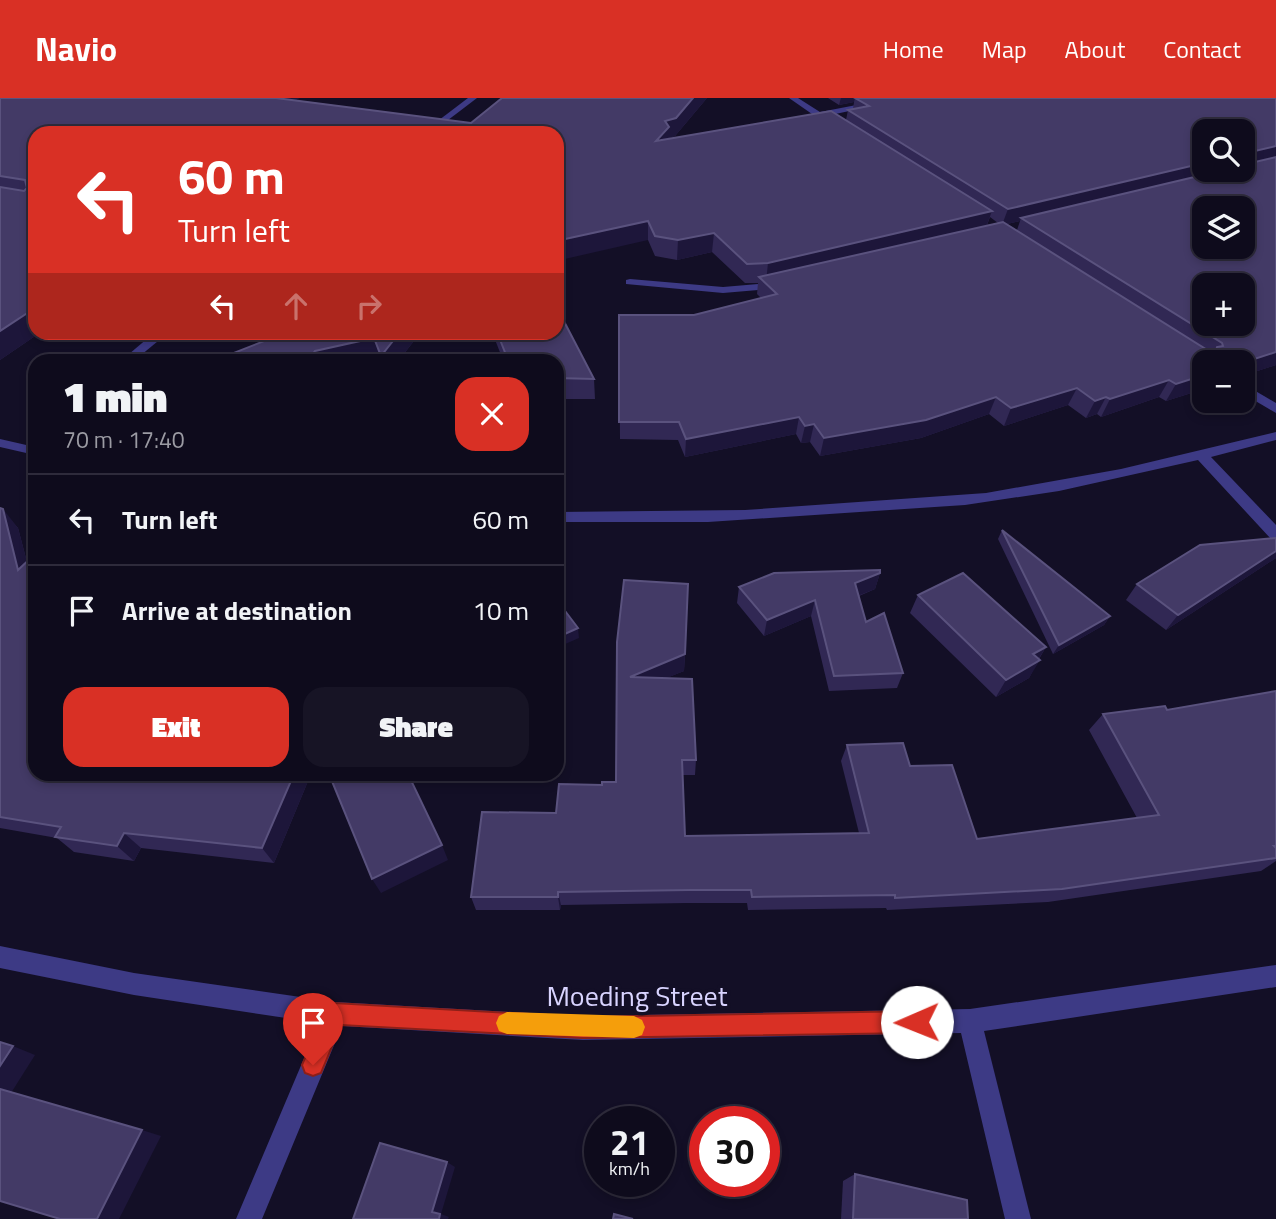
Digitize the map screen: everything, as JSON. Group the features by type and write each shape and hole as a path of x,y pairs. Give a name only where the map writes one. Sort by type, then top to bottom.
{"street":[{"path":"435,126 473,98"},
{"path":"793,98 840,129"},
{"path":"804,117 906,98"},
{"path":"630,282 723,290 766,288 792,282"},
{"path":"136,354 153,340"},
{"path":"1255,395 1276,409"},
{"path":"564,517 599,519 773,514 959,501 1026,493 1202,456 1276,436"},
{"path":"18,447 28,439"},
{"path":"0,443 28,449"},
{"path":"1202,456 1276,535"},
{"name":"Moeding Street","path":"0,957 134,984 334,1014 583,1028 970,1021 1276,976"},
{"path":"249,1219 334,1014"},
{"path":"970,1021 1018,1219"}],"building":[{"path":"0,98 276,98 471,123 502,98 693,98 676,118 665,121 669,127 656,141 831,111 992,211 768,263 747,264 714,233 678,240 655,236 648,221 564,239 564,126 28,126 28,313 0,331 0,187 24,191 27,188 25,180 0,176"},
{"path":"855,98 1276,98 1276,146 1255,151 1255,119 1192,119 1192,166 1008,209 848,110 869,106"},
{"path":"1276,157 1276,352 1255,359 1255,350 1216,350 1217,347 1223,346 1222,343 1211,336 1255,336 1255,273 1192,273 1192,324 1021,218 1192,178 1192,182 1255,182 1255,162"},
{"path":"1003,222 1207,350 1192,350 1192,379 1176,384 1169,380 1110,399 1106,397 1095,401 1077,388 1011,408 996,397 926,420 824,438 814,424 805,426 799,417 686,439 679,422 619,422 619,315 694,315 777,294 759,277"},
{"path":"564,321 594,379 564,378 564,354 506,354 500,340 564,340"},
{"path":"267,340 365,340 315,351 313,354 231,354"},
{"path":"375,340 394,340 383,354"},
{"path":"0,508 3,509 18,570 28,561 28,781 291,781 262,848 124,833 117,846 55,837 61,827 0,817"},
{"path":"1002,530 1110,616 1059,645"},
{"path":"1276,538 1276,551 1178,615 1137,584 1200,545"},
{"path":"880,570 880,573 855,583 866,622 884,613 903,673 834,676 815,600 767,620 739,587 774,573"},
{"path":"963,573 1046,647 1033,654 1040,660 1006,680 918,595"},
{"path":"624,580 688,584 685,654 630,677 692,679 696,760 682,760 685,836 869,833 847,745 903,743 910,766 952,765 977,839 1159,815 1103,714 1165,706 1167,710 1276,691 1276,858 1062,889 895,898 895,895 752,897 751,890 558,892 558,897 471,897 482,812 556,813 559,784 602,785 602,782 616,782 617,642"},
{"path":"564,610 578,628 564,634"},
{"path":"332,781 411,781 442,845 372,879"},
{"path":"0,1042 13,1046 0,1066"},
{"path":"0,1089 142,1130 97,1219 60,1219 0,1201"},
{"path":"380,1143 447,1162 432,1212 440,1214 439,1219 353,1219"},
{"path":"855,1174 967,1200 968,1219 853,1219"},
{"path":"614,1214 633,1219 613,1219"}],"slow traffic":[{"path":"507,1023 583,1028 634,1027"}],"route":[{"path":"313,1065 334,1014 583,1028 917,1022"}]}
